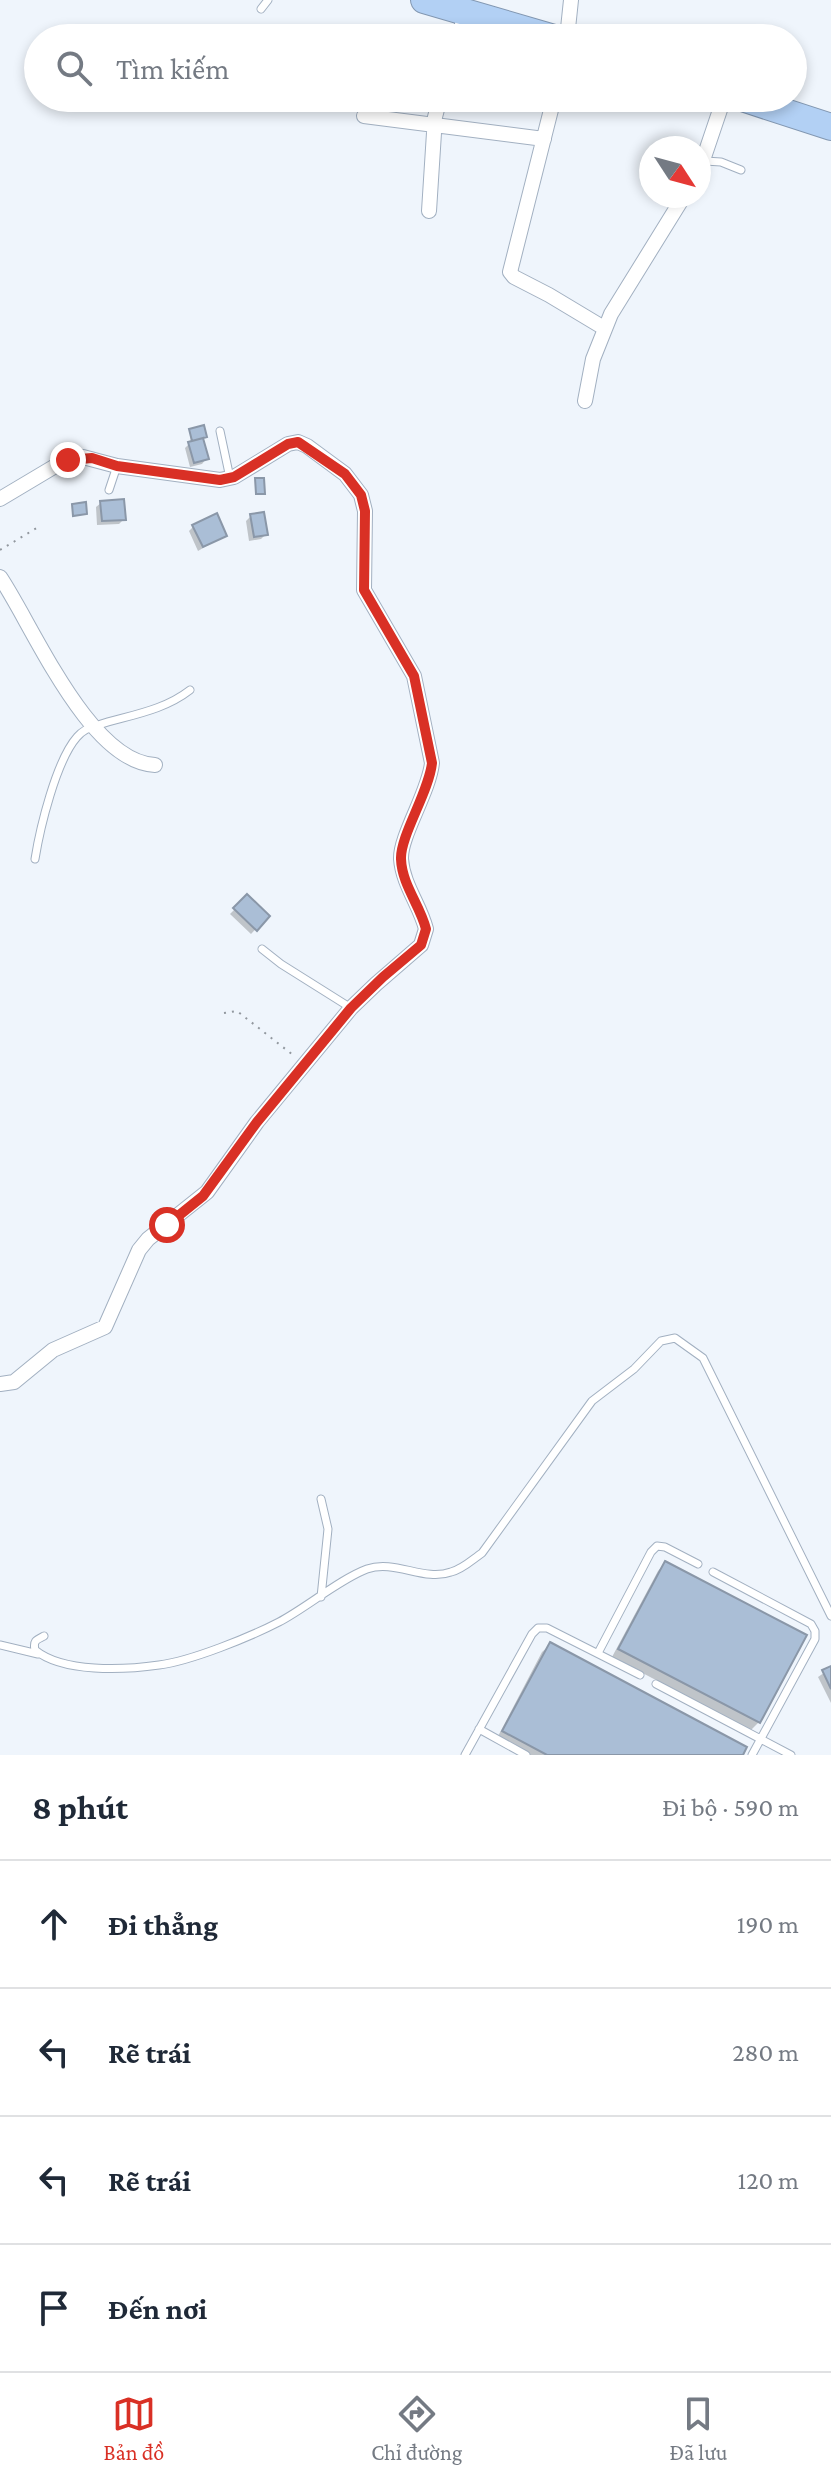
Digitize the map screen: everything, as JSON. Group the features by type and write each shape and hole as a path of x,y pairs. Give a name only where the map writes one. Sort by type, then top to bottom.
{"highway":[{"path":"424,0 465,17 495,24"},
{"path":"785,112 831,127"}],"street":[{"path":"568,24 571,0"},
{"path":"429,211 437,112"},
{"path":"551,112 510,272 604,328"},
{"path":"711,138 719,112"},
{"path":"364,116 544,139"},
{"path":"585,401 593,359 604,328 677,208"},
{"path":"0,499 68,460 85,457 117,466 220,480 230,478 288,444 298,442 320,455 354,483 361,495 365,511 364,590 417,685 432,763 431,778 401,856 410,893 424,921 425,937 412,954 351,1008 257,1122 203,1196 148,1239 139,1250 105,1327 53,1350 14,1382 0,1384"},
{"path":"0,577 49,666 103,738 141,764 155,765"}],"lane":[{"path":"261,9 268,0"},
{"path":"711,164 721,162 741,170"},
{"path":"220,431 230,478"},
{"path":"109,490 117,466"},
{"path":"35,859 42,817 79,734 94,726 163,707 190,690"},
{"path":"262,949 351,1008"},
{"path":"0,1645 40,1654 50,1660 104,1668 160,1665 203,1654 276,1624 367,1569 387,1567 437,1575 459,1569 482,1553 592,1401 634,1369 661,1341 675,1338 703,1358 831,1616"},
{"path":"321,1499 328,1529 321,1597"},
{"path":"598,1653 657,1546 698,1564"},
{"path":"713,1572 811,1624 815,1631 815,1639 752,1755"},
{"path":"465,1755 538,1628 547,1628 640,1675"},
{"path":"40,1654 34,1644 44,1636"},
{"path":"656,1684 791,1755"},
{"path":"479,1729 526,1755"}],"path":[{"path":"0,550 40,526"},
{"path":"224,1013 237,1011 306,1065"}],"building":[{"path":"204,425 207,437 192,441 189,429"},
{"path":"203,438 209,459 194,463 188,442"},
{"path":"255,478 264,478 265,494 256,494"},
{"path":"124,499 126,520 102,521 100,501"},
{"path":"86,502 87,514 73,516 72,504"},
{"path":"264,512 268,535 254,537 250,514"},
{"path":"217,513 227,536 203,547 192,525"},
{"path":"247,894 270,916 257,931 233,908"},
{"path":"665,1561 807,1635 760,1723 618,1649"},
{"path":"550,1642 747,1747 743,1755 547,1755 502,1731"},
{"path":"831,1666 831,1689 822,1670"}],"route":[{"path":"68,460 85,457 117,466 220,480 234,477 288,444 298,442 345,474 361,495 365,511 364,590 414,676 432,763 431,778 401,856 410,893 426,929 421,945 351,1008 257,1122 207,1192 167,1225"}]}
